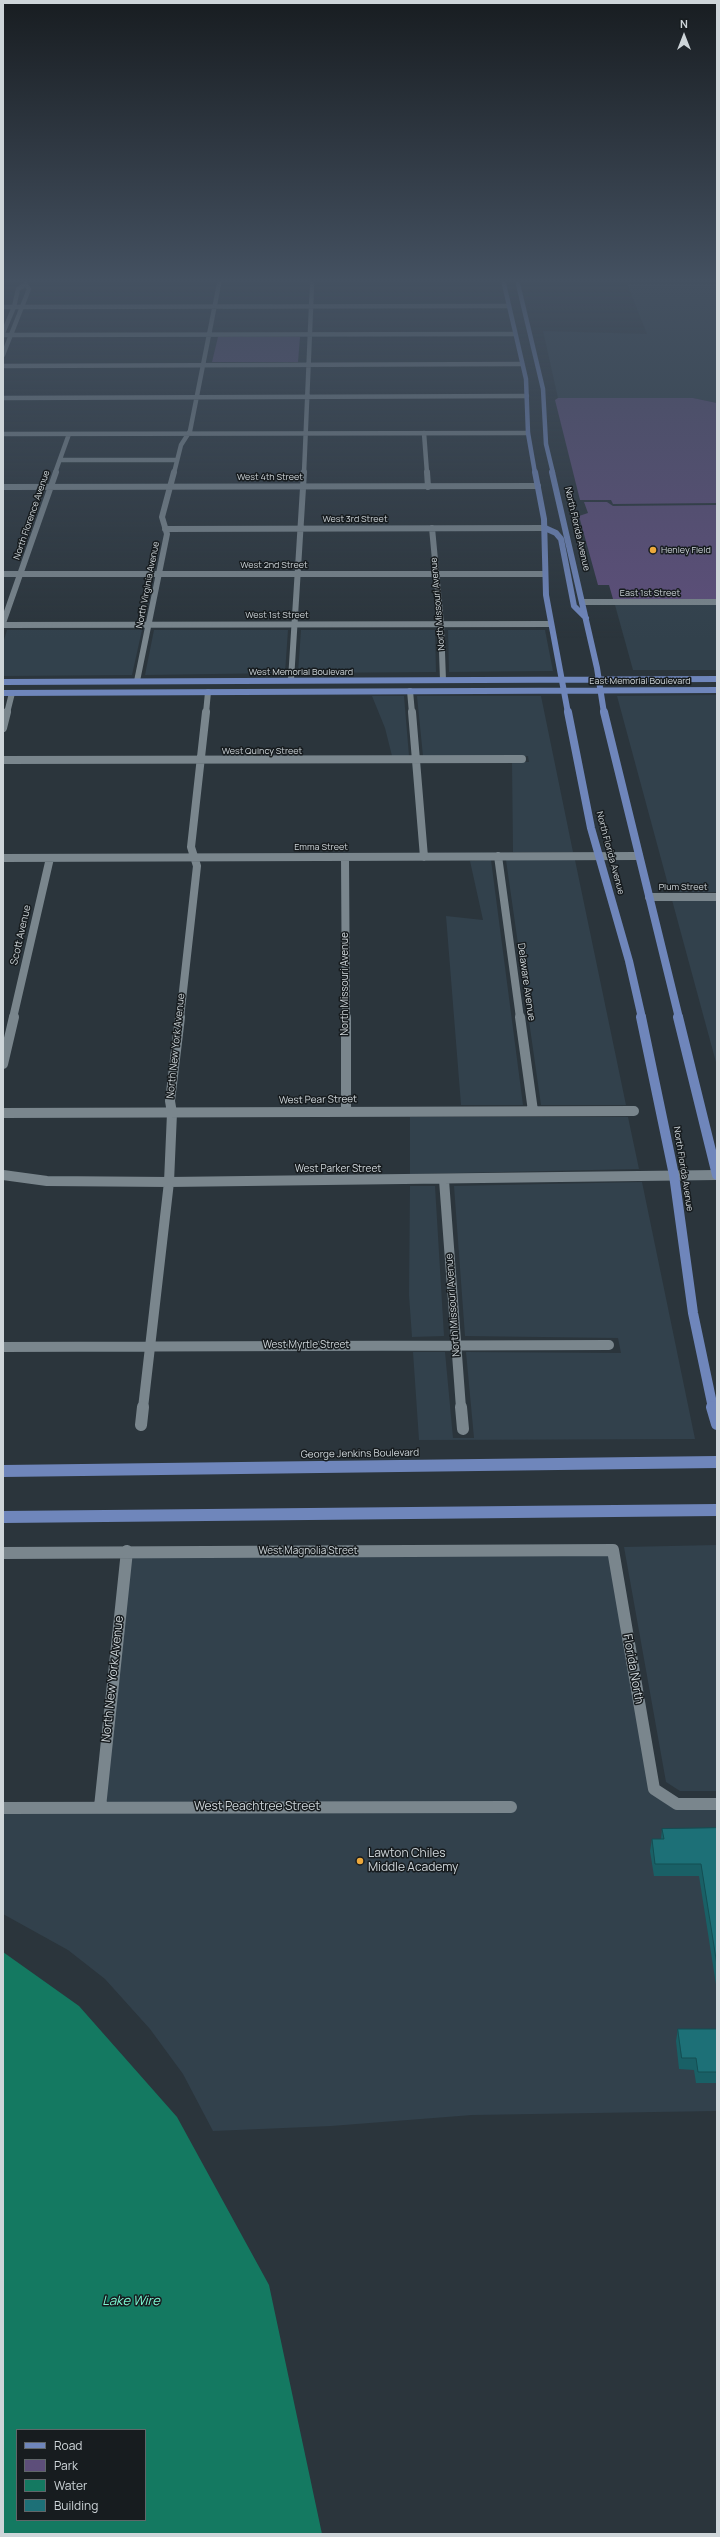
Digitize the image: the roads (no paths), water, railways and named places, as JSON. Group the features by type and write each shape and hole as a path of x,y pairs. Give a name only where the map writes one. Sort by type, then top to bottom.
{"main road":[{"name":"North Florida Avenue","path":"527,402 528,433 545,528 546,595 550,624 598,856 629,961 674,1175 692,1313 709,1394 717,1424"},
{"name":"North Florida Avenue","path":"544,402 546,444 586,618 599,680 602,705 717,1175"},
{"path":"528,433 546,444"},
{"path":"545,528 556,533 561,539 574,606 586,618"},
{"name":"East Memorial Boulevard","path":"599,680 717,679"},
{"name":"West Memorial Boulevard","path":"3,682 599,680"},
{"name":"East Memorial Boulevard","path":"564,691 717,690"},
{"name":"West Memorial Boulevard","path":"3,692 564,691"},
{"name":"George Jenkins Boulevard","path":"3,1471 717,1462"},
{"path":"3,1517 717,1510"}],"street":[{"name":"North Virginia Avenue","path":"138,681 167,534 162,517 181,445 188,434 196,402"},
{"path":"291,680 307,402"},
{"path":"424,433 428,487"},
{"path":"3,434 528,433"},
{"name":"North Florence Avenue","path":"3,624 69,434"},
{"path":"60,460 177,460"},
{"name":"West 4th Street","path":"3,487 538,486"},
{"name":"North Missouri Avenue","path":"432,528 441,624 443,680"},
{"name":"West 3rd Street","path":"165,529 545,528"},
{"name":"West 2nd Street","path":"3,574 545,574"},
{"name":"East 1st Street","path":"582,602 717,602"},
{"name":"West 1st Street","path":"3,624 550,624"},
{"path":"410,691 424,857"},
{"path":"3,728 12,692"},
{"name":"North New York Avenue","path":"141,1425 168,1182 172,1113 170,1101 197,866 191,847 202,760 208,692"},
{"name":"West Quincy Street","path":"3,760 522,759"},
{"name":"Delaware Avenue","path":"498,856 533,1111"},
{"name":"Emma Street","path":"3,858 639,856"},
{"name":"North Missouri Avenue","path":"345,857 346,1111"},
{"name":"Scott Avenue","path":"3,1064 50,858"},
{"name":"Plum Street","path":"650,897 717,897"},
{"name":"West Pear Street","path":"3,1113 634,1111"},
{"name":"West Parker Street","path":"3,1175 47,1181 168,1182 444,1180 717,1175"},
{"name":"North Missouri Avenue","path":"444,1180 462,1429"},
{"name":"West Myrtle Street","path":"3,1347 455,1344 609,1345"},
{"name":"West Magnolia Street","path":"3,1553 127,1551 613,1550"},
{"name":"Florida North","path":"613,1550 654,1789 678,1804 717,1804"},
{"name":"North New York Avenue","path":"100,1807 127,1551"},
{"name":"West Peachtree Street","path":"3,1808 511,1807"}],"water":[{"name":"Lake Wire","path":"3,1952 79,2006 177,2117 269,2285 322,2534 3,2534"}],"place":[{"name":"Henley Field","path":"653,550"},
{"name":"Lawton Chiles Middle Academy","path":"360,1861"}]}
